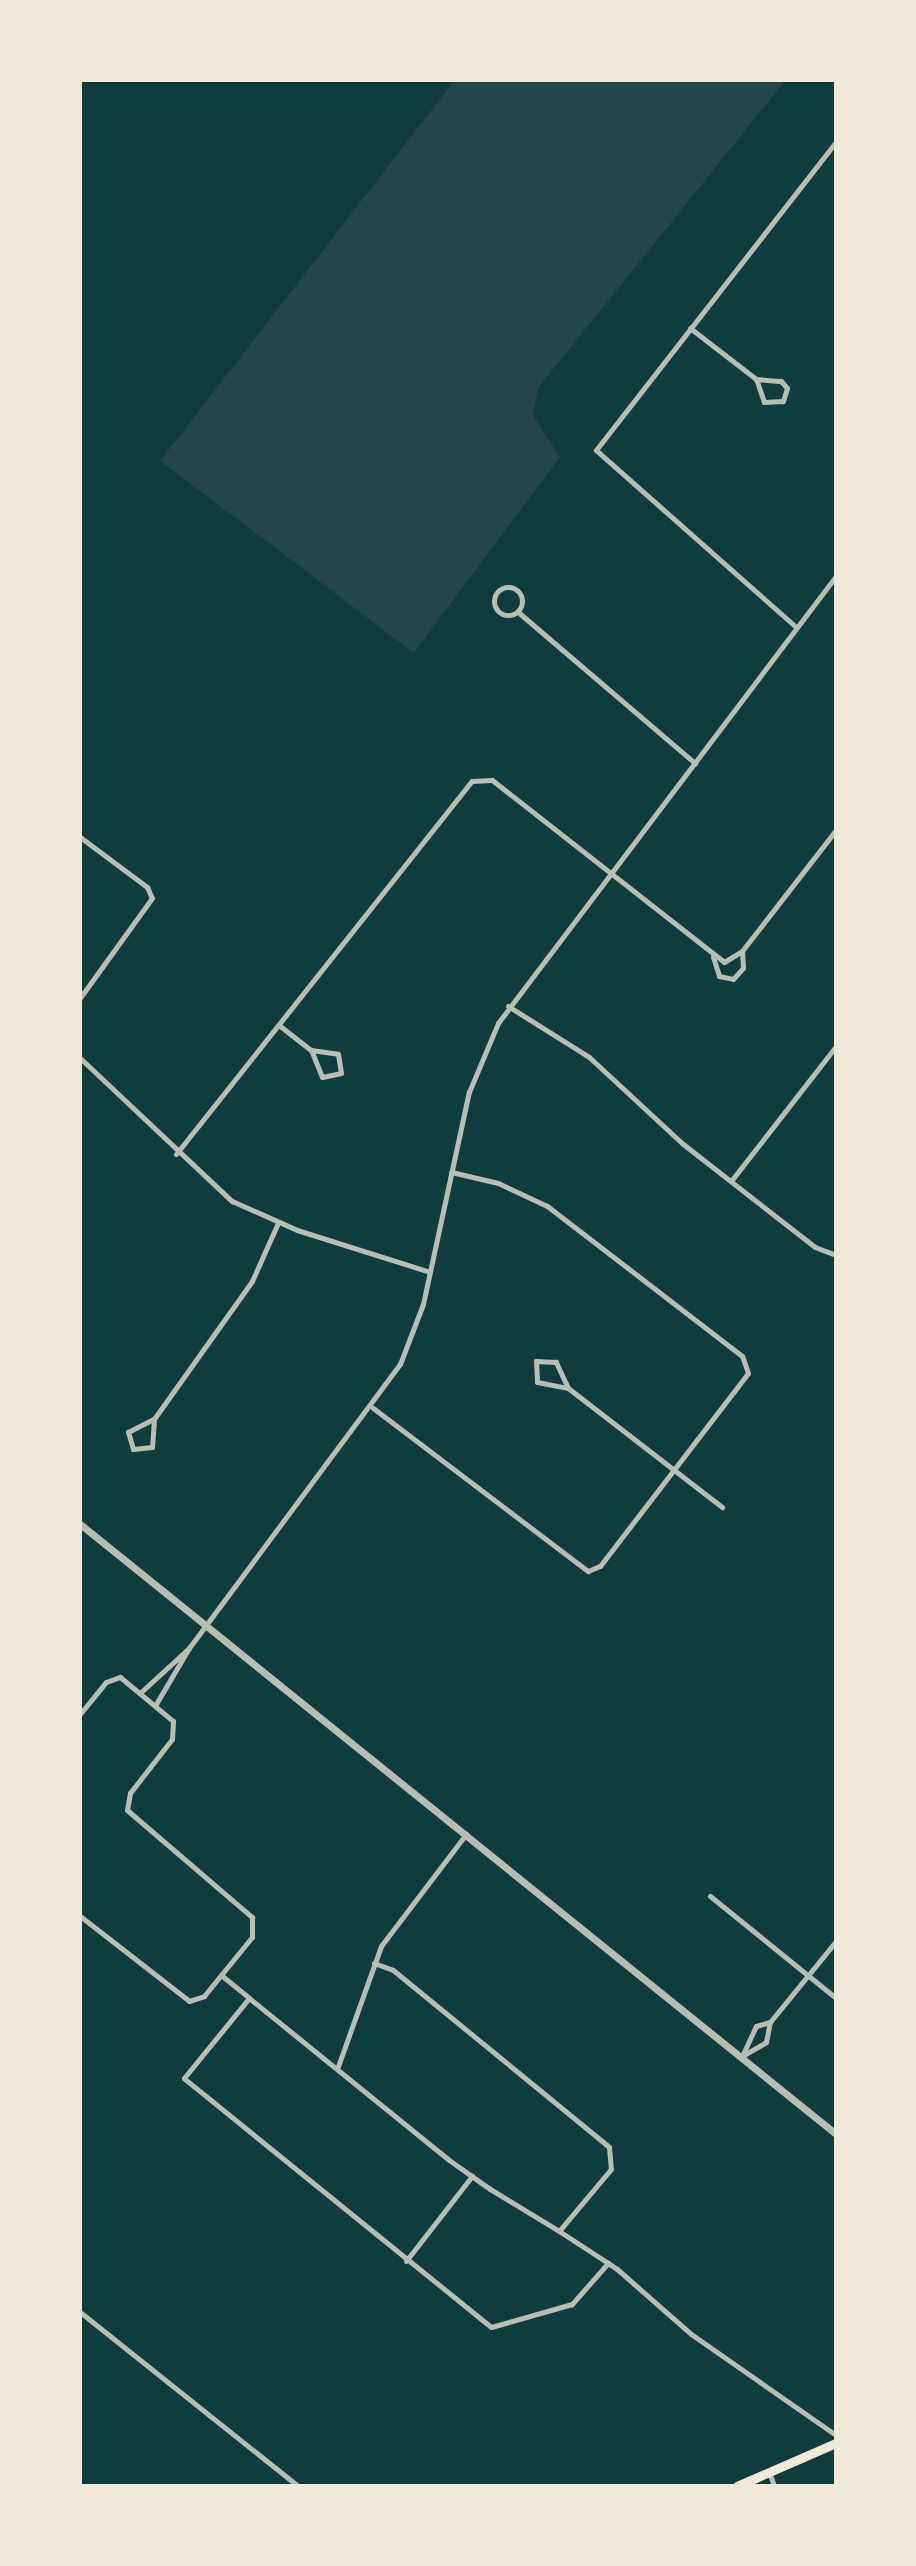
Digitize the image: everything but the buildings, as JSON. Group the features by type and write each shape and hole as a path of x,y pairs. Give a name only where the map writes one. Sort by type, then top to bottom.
{"main road":[{"path":"737,2486 752,2482 768,2472 835,2443"}],"street":[{"path":"796,627 720,566 663,505 596,450 835,142"},
{"path":"690,328 755,379 764,402 783,401 787,388 781,381 755,379"},
{"path":"156,1704 189,1648 373,1408 409,1346 430,1272 451,1171 477,1068 508,1006 835,576"},
{"path":"518,612 517,591 497,592 500,613 518,612 695,762"},
{"path":"176,1154 478,778 492,780 713,957 728,962 742,951 835,830"},
{"path":"80,837 147,887 152,898 80,998"},
{"path":"713,957 719,976 733,979 743,968 742,951"},
{"path":"508,1006 589,1057 732,1181 833,1255"},
{"path":"280,1026 311,1050 338,1054 341,1073 322,1077 311,1050"},
{"path":"732,1181 835,1046"},
{"path":"80,1058 176,1154 232,1202 278,1223 430,1272"},
{"path":"373,1408 581,1569 592,1570 674,1470 749,1367 742,1356 547,1206 498,1183 451,1171"},
{"path":"154,1419 152,1447 132,1449 128,1432 154,1419 252,1282 278,1223"},
{"path":"568,1388 556,1362 536,1361 537,1382 568,1388 722,1507"},
{"path":"80,1524 742,2056 835,2134"},
{"path":"141,1692 189,1648"},
{"path":"80,1714 110,1679 124,1678 170,1715 175,1733 126,1808 252,1917 254,1933 204,1996 189,2001 80,1916"},
{"path":"337,2069 374,1963 466,1834"},
{"path":"710,1896 835,1998"},
{"path":"742,2056 766,2042 770,2022 835,1941"},
{"path":"374,1963 393,1970 609,2147 611,2169 559,2231"},
{"path":"221,1975 472,2176 608,2263 691,2334 835,2435"},
{"path":"249,1998 184,2078 406,2261 498,2329 572,2304 608,2263"},
{"path":"742,2056 756,2025 770,2022"},
{"path":"406,2261 472,2176"},
{"path":"80,2312 298,2486"},
{"path":"768,2472 774,2486"}],"shaded area":[{"path":"454,81 785,81 538,388 533,416 560,457 414,653 160,461"}]}
